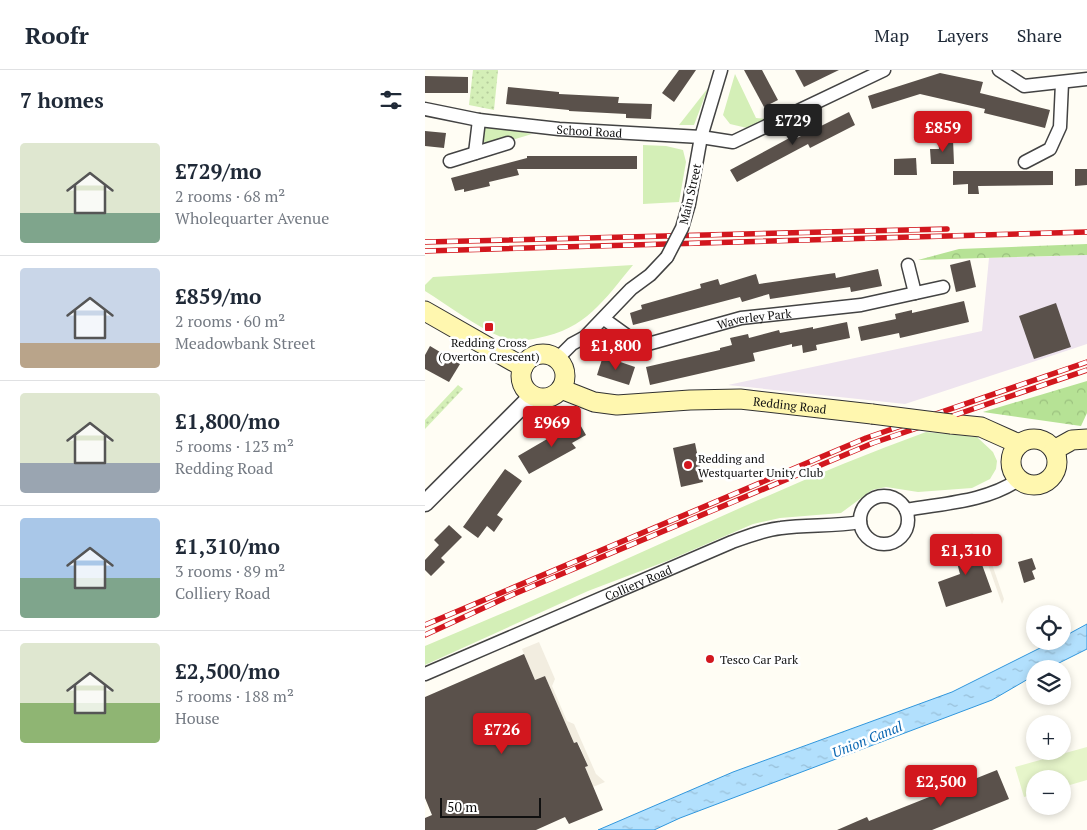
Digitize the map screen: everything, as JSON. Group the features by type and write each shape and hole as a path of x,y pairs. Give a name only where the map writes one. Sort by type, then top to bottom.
{"main road":[{"path":"425,311 523,367"},
{"path":"543,354 557,358 565,371 565,378 561,389 553,396 547,398 532,396 523,385 521,378 523,367 535,355 543,354"},
{"name":"Redding Road","path":"561,389 594,402 617,406 690,400 740,399 981,427 1019,444"},
{"path":"1033,439 1041,440 1054,450 1057,464 1051,478 1039,485 1024,484 1018,480 1010,466 1013,450 1019,444 1033,439"},
{"path":"1054,450 1072,440 1087,439"}],"street":[{"name":"Main Street","path":"557,358 604,319 631,289 650,275 667,257 682,228 689,204 701,137 721,70"},
{"name":"School Road","path":"425,109 479,120 559,129 701,137 733,142 884,70"},
{"path":"999,70 1024,86 1087,79"},
{"path":"1025,162 1050,149 1057,135 1060,127 1062,83"},
{"path":"475,153 479,120"},
{"path":"450,161 508,143"},
{"path":"909,265 915,294"},
{"name":"Waverley Park","path":"604,319 636,342 649,344 741,318 861,305 943,287"},
{"path":"425,503 532,396"},
{"path":"906,510 984,497 1006,488 1018,480"},
{"path":"876,497 892,497 899,501 906,510 908,523 906,531 901,537 886,544 879,543 866,536 860,522 864,506 876,497"},
{"name":"Colliery Road","path":"425,674 732,542 762,531 782,527 845,525 860,522"}],"shaded area":[{"path":"1087,255 1087,344 905,404 728,385 982,331 989,258"},
{"path":"972,533 984,541 1004,599 1002,604 985,556 981,554 956,562 954,557 976,550 972,537 957,542 956,539"},
{"path":"539,642 555,679 552,686 567,721 574,724 596,774 605,782 593,787 585,767 588,766 578,742 574,743 545,676 535,680 522,649"}],"green space":[{"path":"473,70 498,70 494,110 469,105"},
{"path":"735,74 756,118 767,119 747,128 730,124 723,115"},
{"path":"708,88 694,125 679,125"},
{"path":"489,126 532,134 512,140 511,138 500,140 500,143 481,142 483,127"},
{"path":"643,145 666,146 683,150 686,162 679,202 643,204"},
{"path":"1087,244 1087,255 918,260 959,249"},
{"path":"633,265 603,301 582,320 555,334 529,340 510,340 501,337 472,322 425,291 425,285 433,277"},
{"path":"1087,381 1087,413 1081,426 983,412"},
{"path":"458,385 463,389 425,429 425,420"},
{"path":"926,432 977,437 993,452 997,461 996,469 990,479 972,488 918,492 886,487 872,490 841,513 780,518 753,524 667,561 588,591 425,665 425,646 803,481"},
{"path":"1087,747 1087,780 1071,785 1071,770 1026,770 1026,796 1024,797 1015,767 1040,760 1071,760 1071,751"}],"water":[{"name":"Union Canal","path":"1087,624 1087,649 1065,660 1026,660 1026,680 992,700 680,818 654,830 598,830 733,772 952,692 1036,650 1071,650 1071,633"}],"building":[{"path":"679,70 696,70 674,102 662,93"},
{"path":"744,70 762,70 778,100 764,107"},
{"path":"795,70 839,70 804,87"},
{"path":"940,73 983,82 980,93 1050,110 1045,128 984,113 985,109 920,94 872,109 868,96"},
{"path":"425,76 468,77 468,93 425,93"},
{"path":"508,87 559,92 559,94 619,97 618,103 652,104 651,119 626,118 626,114 569,111 506,104"},
{"path":"849,112 855,125 810,148 808,144 737,182 730,170 795,135 797,138"},
{"path":"425,131 446,133 444,148 425,146"},
{"path":"938,139 953,139 954,164 931,164 930,149 939,149"},
{"path":"527,156 637,156 637,169 517,169 519,175 489,182 490,186 464,192 464,189 455,191 451,178 527,158"},
{"path":"916,158 917,175 894,175 894,159"},
{"path":"1075,169 1087,169 1087,185 1075,186"},
{"path":"953,171 1053,171 1053,185 978,186 979,194 968,194 968,184 953,185"},
{"path":"970,260 976,287 956,292 950,265"},
{"path":"878,269 882,286 851,292 850,287 770,299 769,294 742,302 740,297 633,325 630,313 642,309 641,305 701,288 700,284 718,279 720,285 756,274 759,284 835,273 836,278"},
{"path":"964,301 969,322 900,338 899,333 861,341 858,327 896,319 895,314 912,310 912,313"},
{"path":"1056,303 1071,347 1034,359 1019,316"},
{"path":"847,322 850,338 816,345 817,350 803,353 802,345 792,347 792,344 753,353 755,361 650,385 646,367 720,350 720,348 732,345 730,338 748,334 749,338 779,330 780,333"},
{"path":"430,346 460,364 449,382 425,369 425,355"},
{"path":"603,356 635,367 629,385 597,375"},
{"path":"578,421 586,435 572,443 576,448 529,474 518,456"},
{"name":"Redding and Westquarter Unity Club","path":"695,443 703,482 681,487 673,448"},
{"path":"505,469 522,481 497,515 503,519 494,532 487,526 478,538 463,527"},
{"path":"449,525 462,537 441,558 445,562 431,576 425,570 425,560 439,545 434,540"},
{"path":"972,537 992,592 946,607 938,582 960,574 952,544"},
{"path":"1032,558 1036,569 1032,571 1035,579 1024,583 1018,562"},
{"path":"524,654 535,680 545,676 574,743 577,742 588,766 585,767 603,810 569,824 565,817 536,830 425,830 425,818 432,815 425,798 425,697"},
{"path":"997,770 1009,799 932,830 837,830 867,817 869,821"}],"railway":[{"path":"425,242 947,229"},
{"path":"425,251 1087,232"},
{"path":"425,625 866,438 1087,362"},
{"path":"425,635 514,594 873,443 1087,370"}],"place":[{"name":"Redding Cross (Overton Crescent)","path":"489,327"},
{"name":"Redding and Westquarter Unity Club","path":"688,465"},
{"name":"Tesco Car Park","path":"710,659"}]}
